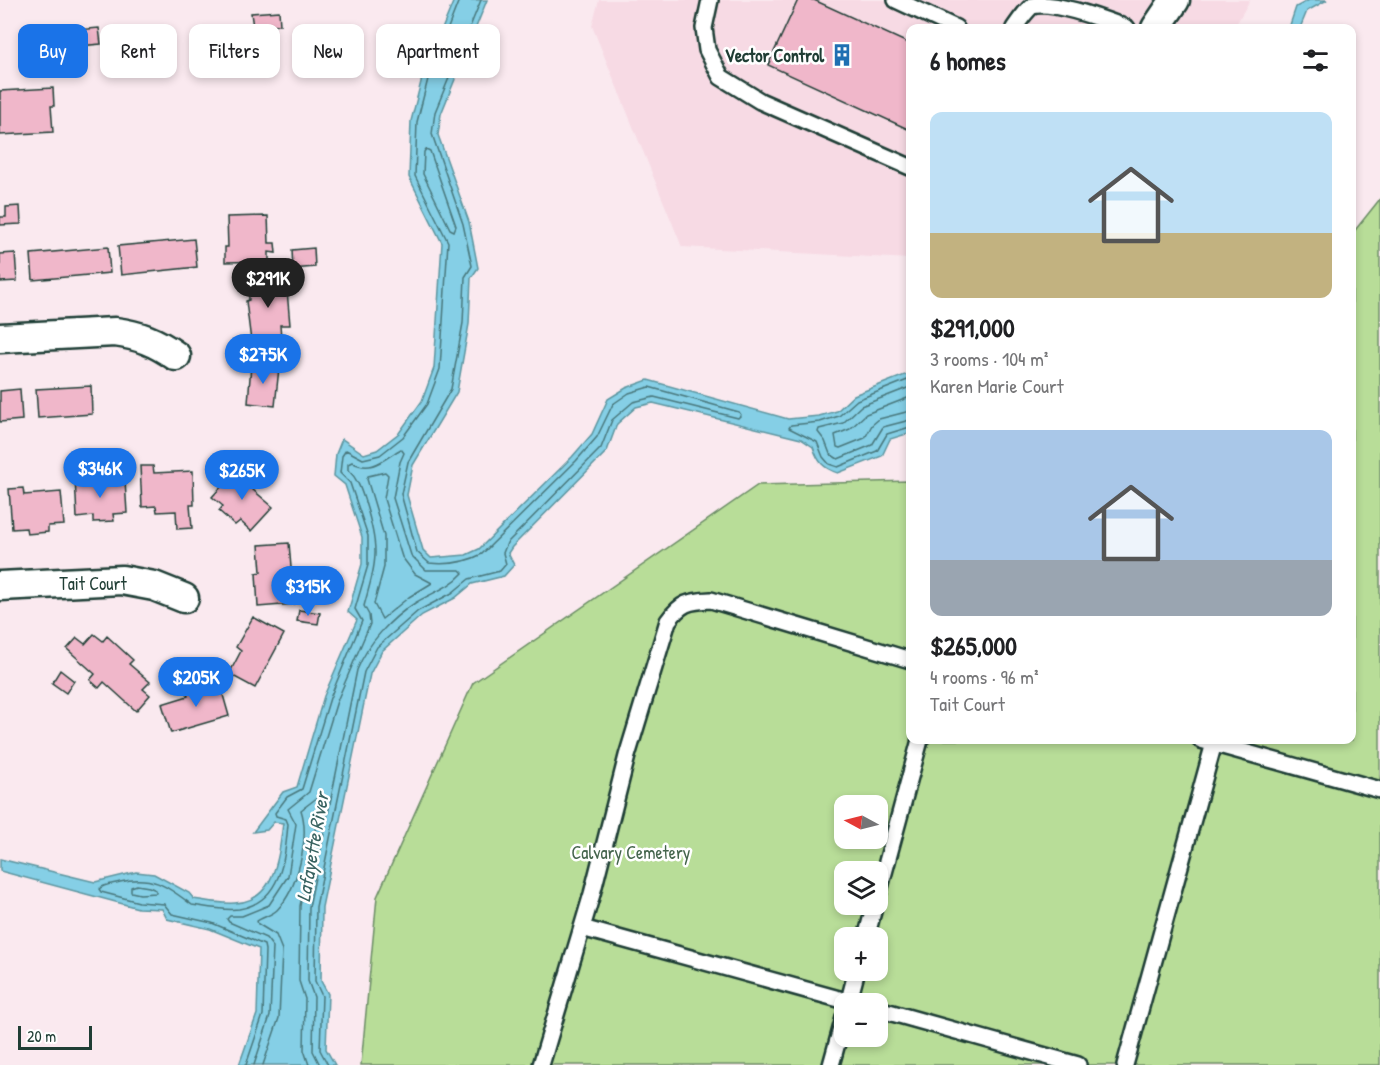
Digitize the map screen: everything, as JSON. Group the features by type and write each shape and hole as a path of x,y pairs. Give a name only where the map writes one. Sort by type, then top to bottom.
{"street":[{"path":"1159,24 1175,0"},
{"path":"0,338 125,333 156,342 176,356"},
{"name":"Tait Court","path":"0,586 122,580 154,586 184,598"}],"lane":[{"path":"710,0 704,28 707,50 721,77 760,101 906,165"},
{"path":"896,0 947,24"},
{"path":"1017,24 1033,5 1056,1 1116,24"},
{"path":"541,1065 582,928 627,756 668,621 677,609 690,601 711,600 906,659"},
{"path":"887,861 919,744"},
{"path":"1125,1065 1207,744"},
{"path":"1219,744 1380,790"},
{"path":"582,928 834,998"},
{"path":"888,1013 1078,1065"},
{"path":"831,1065 836,1047"}],"shaded area":[{"path":"599,0 1250,0 1236,24 906,24 906,259 682,247 592,26"}],"green space":[{"name":"Calvary Cemetery","path":"1380,199 1380,1065 361,1065 377,897 473,683 758,485 906,481 906,744 1356,744 1356,229"}],"water":[{"path":"454,0 487,0 477,24 444,24"},
{"path":"1309,0 1327,0 1307,11 1302,24 1290,24 1296,7"},
{"name":"Lafayette River","path":"422,78 456,78 441,114 438,135 469,222 478,268 471,278 469,324 457,392 413,465 407,495 423,550 431,558 466,555 479,549 572,457 592,434 608,399 626,388 648,380 788,419 819,416 837,411 854,395 906,375 906,434 890,439 882,456 838,473 822,464 813,447 801,439 653,403 636,407 617,424 607,451 512,547 508,553 514,565 504,576 472,584 455,598 422,615 382,651 370,674 322,907 321,981 328,994 326,1049 335,1065 239,1065 257,1014 259,949 210,929 167,919 162,909 138,908 0,871 0,859 95,882 136,872 154,874 189,893 194,899 220,903 249,900 267,885 277,861 283,823 274,822 267,830 253,832 283,792 297,787 324,696 357,620 348,612 362,564 362,537 345,485 334,476 336,454 342,439 364,454 377,450 399,433 422,401 434,368 442,243 409,177 411,121"}],"building":[{"name":"Vector Control","path":"798,0 814,0 906,42 906,128 768,65"},
{"path":"279,11 280,24 253,24 251,13"},
{"path":"99,28 100,44 88,45 88,29"},
{"path":"53,88 54,106 51,106 53,132 0,135 0,91"},
{"path":"20,206 21,224 0,225 0,217 6,217 6,207"},
{"path":"268,216 269,243 275,243 276,253 269,252 269,261 225,262 225,247 228,247 227,217"},
{"path":"194,239 197,267 121,275 118,246"},
{"path":"108,247 110,273 33,280 31,254"},
{"path":"314,248 315,267 293,269 292,250"},
{"path":"15,253 17,281 0,282 0,254"},
{"path":"286,279 290,325 280,325 281,338 251,341 246,301 249,300 248,283"},
{"path":"251,365 279,368 275,406 248,403"},
{"path":"91,386 92,414 38,418 36,389"},
{"path":"20,389 22,420 0,422 0,391"},
{"path":"140,466 153,466 154,473 193,471 194,505 190,505 192,528 177,529 176,511 157,512 156,506 142,507"},
{"path":"240,466 251,476 245,483 273,507 251,531 240,521 235,525 219,511 223,506 212,497"},
{"path":"89,476 89,483 125,481 127,513 113,514 114,521 93,522 93,516 77,518 75,477"},
{"path":"23,488 24,495 61,492 64,525 48,526 48,532 27,534 26,528 12,529 9,489"},
{"path":"289,543 294,604 258,607 256,573 261,572 259,545"},
{"path":"299,610 320,613 318,624 297,621"},
{"path":"253,617 284,634 255,688 229,674 241,651 236,647"},
{"path":"94,634 103,641 107,636 133,660 129,664 150,682 143,689 150,695 136,711 104,682 99,688 90,680 95,674 67,649 77,638 85,644"},
{"path":"60,670 74,681 66,693 52,683"},
{"path":"219,681 229,716 171,733 162,704 188,696 186,691"}],"place":[{"name":"Vector Control","path":"842,55"}]}
